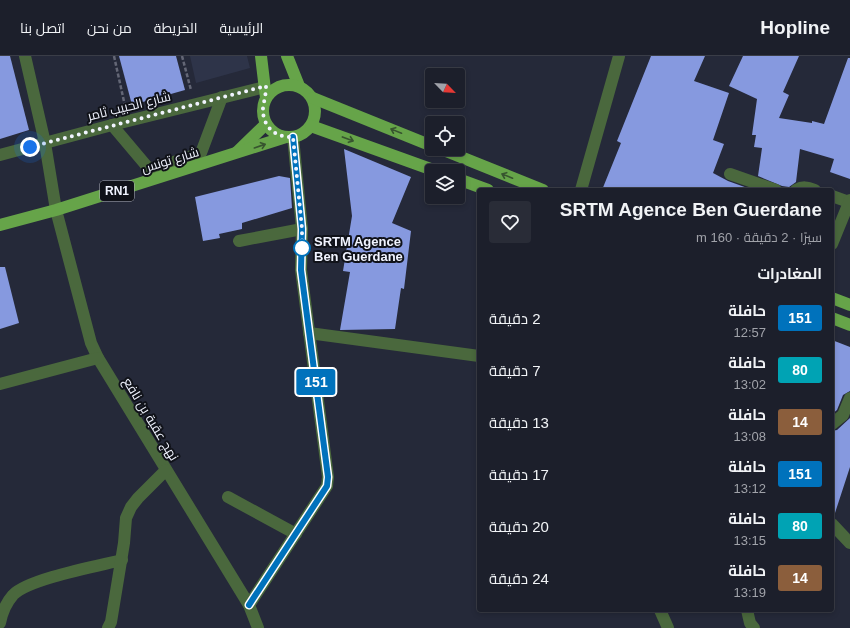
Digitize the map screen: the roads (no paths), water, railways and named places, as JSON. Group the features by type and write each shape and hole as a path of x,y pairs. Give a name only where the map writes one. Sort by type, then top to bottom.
{"main road":[{"path":"261,56 266,92 263,107 266,124 278,135 290,137"},
{"path":"287,56 299,86"},
{"path":"266,92 289,84 299,86 307,91 313,98 425,143"},
{"path":"313,98 315,112 311,126 425,167"},
{"name":"RN1","path":"233,155 266,124"},
{"name":"RN1","path":"233,155 303,133 311,126"},
{"name":"شارع تونس","path":"0,225 56,210 233,155"},
{"path":"458,156 538,188"},
{"path":"465,182 483,188"},
{"path":"834,299 850,305"},
{"path":"834,319 850,325"}],"street":[{"name":"نهج عقبة بن نافع","path":"25,56 46,143 56,210 91,343 98,358 249,605 258,628"},
{"path":"582,188 618,56"},
{"name":"شارع الحبيب ثامر","path":"0,155 128,120 222,97 266,92"},
{"path":"112,125 150,170 201,154 222,97"},
{"path":"249,605 327,486 328,477 301,270 302,229 290,137"},
{"path":"730,174 770,188"},
{"path":"799,188 810,188"},
{"path":"834,197 850,201 834,239"},
{"path":"239,241 302,229"},
{"path":"309,333 477,356"},
{"path":"0,384 98,358"},
{"path":"834,422 843,415 850,398"},
{"path":"108,628 111,622 122,560 126,518 131,507 166,470"},
{"path":"228,497 296,534"},
{"path":"834,526 850,543"},
{"path":"0,623 2,612 14,594 33,583 122,560"},
{"path":"661,612 668,628"},
{"path":"747,612 750,623 754,628"}],"place":[{"name":"SRTM Agence Ben Guerdane","path":"302,248"}]}
